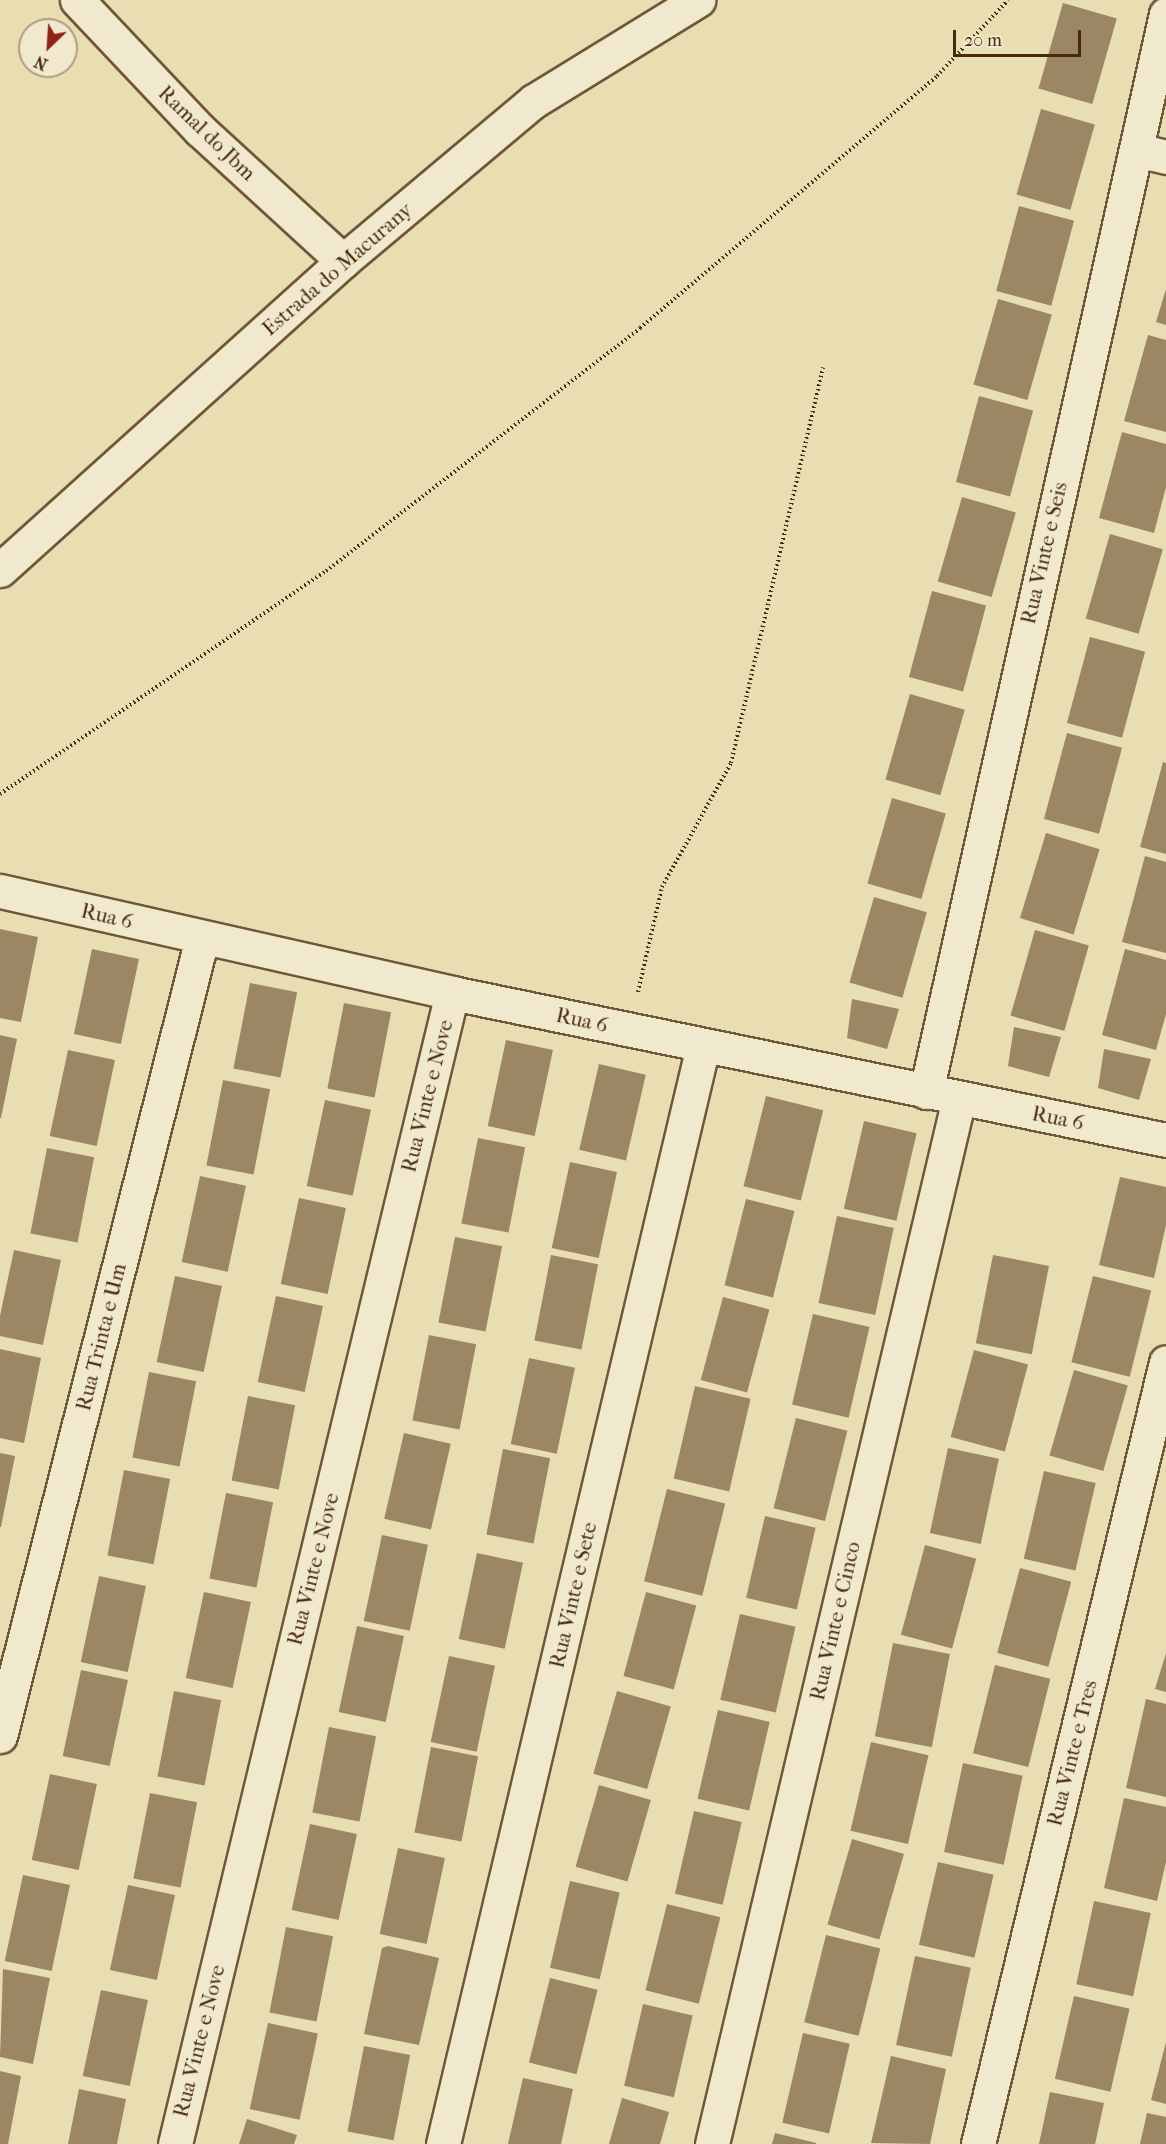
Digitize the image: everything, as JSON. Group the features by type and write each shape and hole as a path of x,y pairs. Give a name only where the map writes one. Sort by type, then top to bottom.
{"street":[{"name":"Ramal do Jbm","path":"77,0 200,130 343,261"},
{"name":"Estrada do Macurany","path":"0,570 343,261 534,101 698,0"},
{"name":"Rua Vinte e Seis","path":"926,1092 1151,153 1166,14"},
{"name":"Rua 6","path":"0,891 452,993 1166,1140"},
{"name":"Rua Trinta e Um","path":"0,1736 202,938"},
{"name":"Rua Vinte e Nove","path":"175,2144 452,993"},
{"name":"Rua Vinte e Sete","path":"442,2144 703,1046"},
{"name":"Rua Vinte e Cinco","path":"712,2144 959,1098"},
{"name":"Rua Vinte e Tres","path":"978,2144 1166,1362"}],"path":[{"path":"0,794 326,571 640,328 937,76 1008,0"},
{"path":"629,1030 662,887 731,763 823,368"}],"building":[{"path":"1063,3 1117,18 1092,104 1038,89"},
{"path":"1041,109 1095,124 1070,210 1016,195"},
{"path":"1019,206 1074,221 1051,306 996,291"},
{"path":"1166,289 1166,325 1156,322"},
{"path":"998,299 1052,314 1027,400 973,385"},
{"path":"1148,335 1166,340 1166,432 1124,421"},
{"path":"979,396 1033,410 1010,496 956,482"},
{"path":"1122,432 1166,444 1166,487 1154,533 1099,518"},
{"path":"962,497 1016,512 992,597 938,582"},
{"path":"1110,534 1163,549 1139,634 1086,619"},
{"path":"932,591 986,605 963,691 909,677"},
{"path":"1090,637 1145,652 1122,738 1067,723"},
{"path":"910,694 965,710 940,795 885,780"},
{"path":"1067,733 1122,748 1099,834 1044,819"},
{"path":"1163,762 1166,763 1166,854 1140,847"},
{"path":"892,798 946,813 921,899 867,884"},
{"path":"1046,833 1100,849 1074,934 1020,918"},
{"path":"1145,856 1166,862 1166,953 1122,942"},
{"path":"874,897 927,912 902,998 849,983"},
{"path":"0,929 38,937 21,1022 0,1018"},
{"path":"1035,930 1089,945 1064,1031 1010,1016"},
{"path":"92,949 139,959 121,1044 74,1034"},
{"path":"1125,949 1166,960 1166,1014 1156,1050 1102,1035"},
{"path":"250,983 297,992 281,1078 233,1068"},
{"path":"852,999 899,1009 887,1049 847,1038"},
{"path":"344,1003 391,1012 375,1098 327,1088"},
{"path":"1014,1027 1061,1037 1049,1077 1008,1066"},
{"path":"0,1035 17,1039 1,1118 0,1118"},
{"path":"506,1040 553,1050 535,1136 488,1126"},
{"path":"1104,1049 1151,1059 1139,1100 1098,1088"},
{"path":"68,1050 115,1060 97,1146 50,1136"},
{"path":"599,1064 646,1075 626,1161 579,1150"},
{"path":"223,1080 270,1089 254,1175 206,1165"},
{"path":"766,1096 823,1110 801,1201 744,1186"},
{"path":"325,1100 371,1110 353,1196 307,1186"},
{"path":"864,1121 917,1133 896,1221 844,1209"},
{"path":"478,1138 525,1147 509,1233 461,1223"},
{"path":"47,1148 94,1157 78,1243 30,1233"},
{"path":"570,1162 617,1172 599,1258 552,1248"},
{"path":"200,1176 246,1186 228,1272 182,1262"},
{"path":"1120,1177 1166,1187 1166,1225 1154,1278 1099,1265"},
{"path":"299,1198 346,1208 328,1294 281,1284"},
{"path":"746,1199 795,1211 773,1297 724,1285"},
{"path":"837,1216 894,1228 875,1315 818,1303"},
{"path":"455,1237 502,1246 486,1332 438,1322"},
{"path":"14,1250 61,1260 43,1345 0,1336 0,1316"},
{"path":"551,1255 598,1264 582,1350 534,1340"},
{"path":"993,1255 1049,1266 1032,1354 976,1343"},
{"path":"175,1276 222,1286 204,1372 157,1362"},
{"path":"1093,1276 1151,1291 1130,1377 1071,1362"},
{"path":"276,1296 323,1306 305,1392 258,1382"},
{"path":"723,1297 769,1309 747,1392 701,1380"},
{"path":"813,1314 870,1327 849,1418 792,1405"},
{"path":"429,1335 476,1344 460,1430 412,1420"},
{"path":"0,1349 41,1358 24,1443 0,1438"},
{"path":"974,1350 1028,1364 1005,1451 951,1437"},
{"path":"529,1358 575,1368 557,1454 511,1444"},
{"path":"1074,1370 1128,1385 1103,1471 1049,1456"},
{"path":"149,1372 196,1381 180,1467 132,1457"},
{"path":"695,1386 751,1399 729,1491 674,1479"},
{"path":"248,1396 295,1405 279,1490 232,1480"},
{"path":"796,1418 847,1431 825,1521 774,1508"},
{"path":"404,1433 451,1444 431,1530 384,1519"},
{"path":"948,1448 999,1459 981,1544 930,1533"},
{"path":"503,1449 550,1458 534,1544 486,1534"},
{"path":"0,1453 15,1456 1,1527 0,1527"},
{"path":"124,1470 170,1479 154,1564 107,1555"},
{"path":"1044,1471 1096,1483 1075,1571 1024,1559"},
{"path":"667,1489 725,1504 702,1596 644,1581"},
{"path":"226,1493 273,1502 257,1588 209,1578"},
{"path":"765,1516 816,1528 797,1610 746,1598"},
{"path":"382,1535 428,1545 410,1631 364,1621"},
{"path":"925,1545 976,1559 952,1649 901,1635"},
{"path":"477,1553 523,1563 505,1649 459,1639"},
{"path":"1020,1568 1071,1582 1048,1667 997,1653"},
{"path":"99,1576 146,1586 128,1672 81,1662"},
{"path":"204,1592 251,1602 233,1688 186,1678"},
{"path":"646,1592 696,1605 674,1689 623,1676"},
{"path":"740,1614 796,1627 776,1713 720,1700"},
{"path":"357,1626 404,1636 386,1722 339,1712"},
{"path":"893,1643 950,1654 932,1747 875,1736"},
{"path":"1166,1653 1166,1692 1155,1689"},
{"path":"449,1656 495,1666 477,1752 431,1742"},
{"path":"995,1665 1050,1679 1028,1767 973,1753"},
{"path":"81,1670 128,1680 110,1766 63,1756"},
{"path":"174,1691 221,1700 205,1786 157,1776"},
{"path":"617,1691 671,1706 647,1789 593,1774"},
{"path":"1146,1699 1166,1704 1166,1797 1126,1788"},
{"path":"718,1710 770,1722 749,1811 698,1799"},
{"path":"329,1727 376,1736 360,1822 312,1812"},
{"path":"871,1742 928,1755 908,1844 851,1831"},
{"path":"431,1747 478,1756 462,1842 414,1832"},
{"path":"963,1763 1023,1776 1004,1865 944,1852"},
{"path":"50,1774 97,1784 79,1870 32,1860"},
{"path":"599,1785 651,1800 627,1882 576,1867"},
{"path":"150,1793 197,1802 181,1888 133,1878"},
{"path":"1124,1798 1166,1807 1166,1862 1157,1901 1104,1888"},
{"path":"694,1811 742,1822 723,1905 675,1894"},
{"path":"310,1824 357,1834 339,1920 292,1910"},
{"path":"852,1839 904,1854 879,1939 827,1925"},
{"path":"398,1848 445,1858 427,1944 380,1934"},
{"path":"938,1862 994,1875 974,1958 919,1945"},
{"path":"23,1875 70,1885 52,1971 5,1961"},
{"path":"570,1881 620,1892 600,1979 550,1968"},
{"path":"128,1885 175,1895 157,1980 110,1970"},
{"path":"1094,1901 1151,1913 1133,1996 1076,1984"},
{"path":"667,1904 720,1917 699,2004 645,1990"},
{"path":"286,1927 333,1936 317,2022 269,2012"},
{"path":"826,1935 880,1949 859,2036 804,2022"},
{"path":"388,1946 439,1958 419,2045 364,2034 382,1948"},
{"path":"915,1956 971,1968 952,2057 896,2045"},
{"path":"3,1969 50,1978 33,2064 0,2057"},
{"path":"550,1978 598,1990 576,2074 529,2062"},
{"path":"101,1990 148,2000 130,2086 83,2076"},
{"path":"1074,1996 1130,2009 1110,2092 1055,2079"},
{"path":"643,2004 693,2015 674,2097 624,2086"},
{"path":"268,2023 318,2034 300,2120 250,2109"},
{"path":"803,2033 850,2044 829,2133 782,2123"},
{"path":"1166,2042 1166,2104 1151,2100"},
{"path":"364,2046 410,2055 394,2140 347,2131"},
{"path":"891,2056 946,2069 930,2144 871,2143"},
{"path":"0,2071 21,2076 8,2144 0,2144"},
{"path":"523,2078 573,2089 561,2144 508,2144"},
{"path":"79,2089 126,2099 117,2144 68,2144"},
{"path":"1050,2092 1104,2103 1095,2144 1039,2144"},
{"path":"622,2098 669,2112 660,2144 609,2144"},
{"path":"1147,2113 1166,2117 1166,2144 1140,2144"},
{"path":"247,2119 297,2135 294,2144 239,2144"},
{"path":"775,2133 816,2143 816,2144 772,2144"}]}
